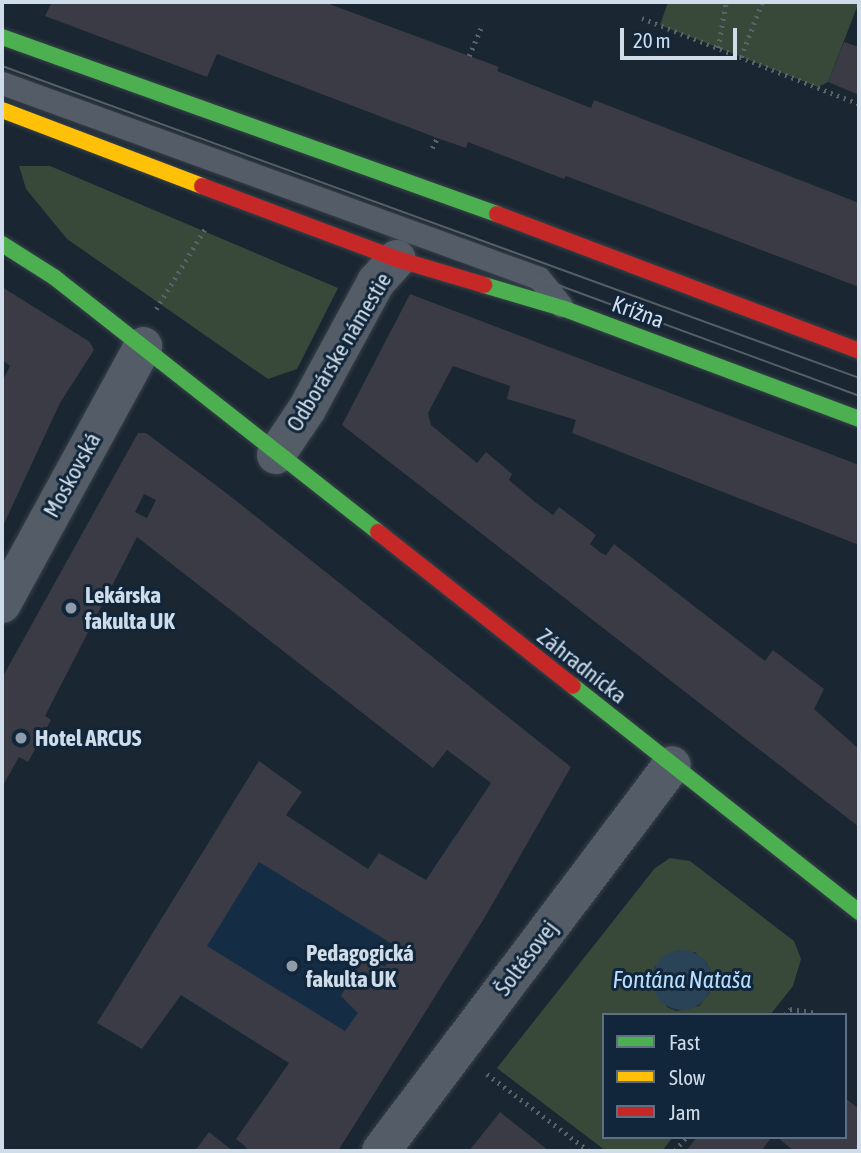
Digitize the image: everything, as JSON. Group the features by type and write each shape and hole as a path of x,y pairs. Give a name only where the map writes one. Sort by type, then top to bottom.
{"street":[{"name":"Krížna","path":"2,37 423,186 859,351"},
{"name":"Odborárske námestie","path":"2,110 397,259 376,282 307,409 276,455 54,277 2,244"},
{"name":"Odborárske námestie","path":"2,228 54,277"},
{"name":"Krížna","path":"397,259 565,309 859,419"},
{"name":"Moskovská","path":"2,604 143,346"},
{"name":"Záhradnícka","path":"276,455 859,912"},
{"name":"Šoltésovej","path":"381,1151 672,765"}],"lane":[{"path":"2,83 538,278 565,309"}],"path":[{"path":"718,48 726,2"},
{"path":"740,57 762,2"},
{"path":"642,18 859,104"},
{"path":"469,57 481,27"},
{"path":"156,310 210,221"},
{"path":"787,1013 790,1009 818,1013"},
{"path":"484,1071 589,1151"}],"shaded area":[{"name":"Pedagogická fakulta UK","path":"259,761 302,792 286,815 368,869 379,853 426,880 455,834 509,874 338,1151 307,1151 254,1117 289,1063 181,996 142,1049 97,1023"}],"green space":[{"path":"668,2 859,2 828,82 818,87 660,25"},
{"path":"19,166 50,166 338,288 297,369 268,379 67,239 26,189"},
{"path":"670,858 690,861 794,941 801,959 793,986 772,1013 602,1013 602,1139 671,1139 662,1151 606,1151 497,1068 655,868","holes":["695,952 707,963 712,978 709,994 699,1006 677,1011 667,1007 652,975 655,966"]}],"water":[{"name":"Fontána Nataša","path":"676,950 688,950 704,958 710,968 710,992 704,1002 688,1010 676,1010 660,1002 652,986 652,974 660,958"}],"building":[{"path":"52,2 324,2 499,67 497,71 591,108 594,100 859,203 859,287 566,176 564,179 468,142 466,148 437,138 217,54 207,77 45,16"},
{"path":"844,42 859,47 859,95 828,82"},
{"path":"2,287 90,342 94,350 60,403 2,528 2,382 10,366 2,360"},
{"path":"410,294 859,465 859,545 572,433 576,420 507,399 510,386 453,366 428,413 431,425 477,463 486,452 512,474 509,480 535,502 553,515 559,507 596,535 590,544 601,553 606,555 614,544 765,661 773,650 824,689 814,709 859,749 859,827 342,425"},
{"path":"138,433 146,433 225,492 571,767 485,917 338,1151 244,1151 247,1148 236,1139 289,1063 181,995 142,1049 97,1023 259,761 302,792 286,815 368,869 379,853 426,880 491,783 447,750 433,768 137,537 45,716 51,720 28,762 19,757 2,787 2,678","holes":["144,494 156,500 147,518 135,512","259,862 397,947 385,967 376,961 359,962 341,996 358,1013 345,1031 207,946"]},
{"path":"847,1100 859,1109 859,1151 794,1151 779,1139 847,1139"},
{"path":"500,1112 549,1151 469,1151"},
{"path":"209,1132 233,1151 195,1151"},
{"path":"695,1139 770,1139 761,1151 686,1151"}],"tram line":[{"path":"2,66 859,378"},
{"path":"539,278 859,396"}],"traffic: fast":[{"path":"2,37 497,214"},
{"path":"2,244 54,277 378,532"},
{"path":"484,285 565,309 859,419"},
{"path":"573,686 859,912"}],"traffic: slow":[{"path":"2,110 202,186"}],"traffic: jam":[{"path":"202,186 397,259 484,285"},
{"path":"497,214 859,351"},
{"path":"378,532 573,686"}],"place":[{"name":"Lekárska fakulta UK","path":"71,608"},
{"name":"Hotel ARCUS","path":"21,738"},
{"name":"Pedagogická fakulta UK","path":"292,966"}]}
